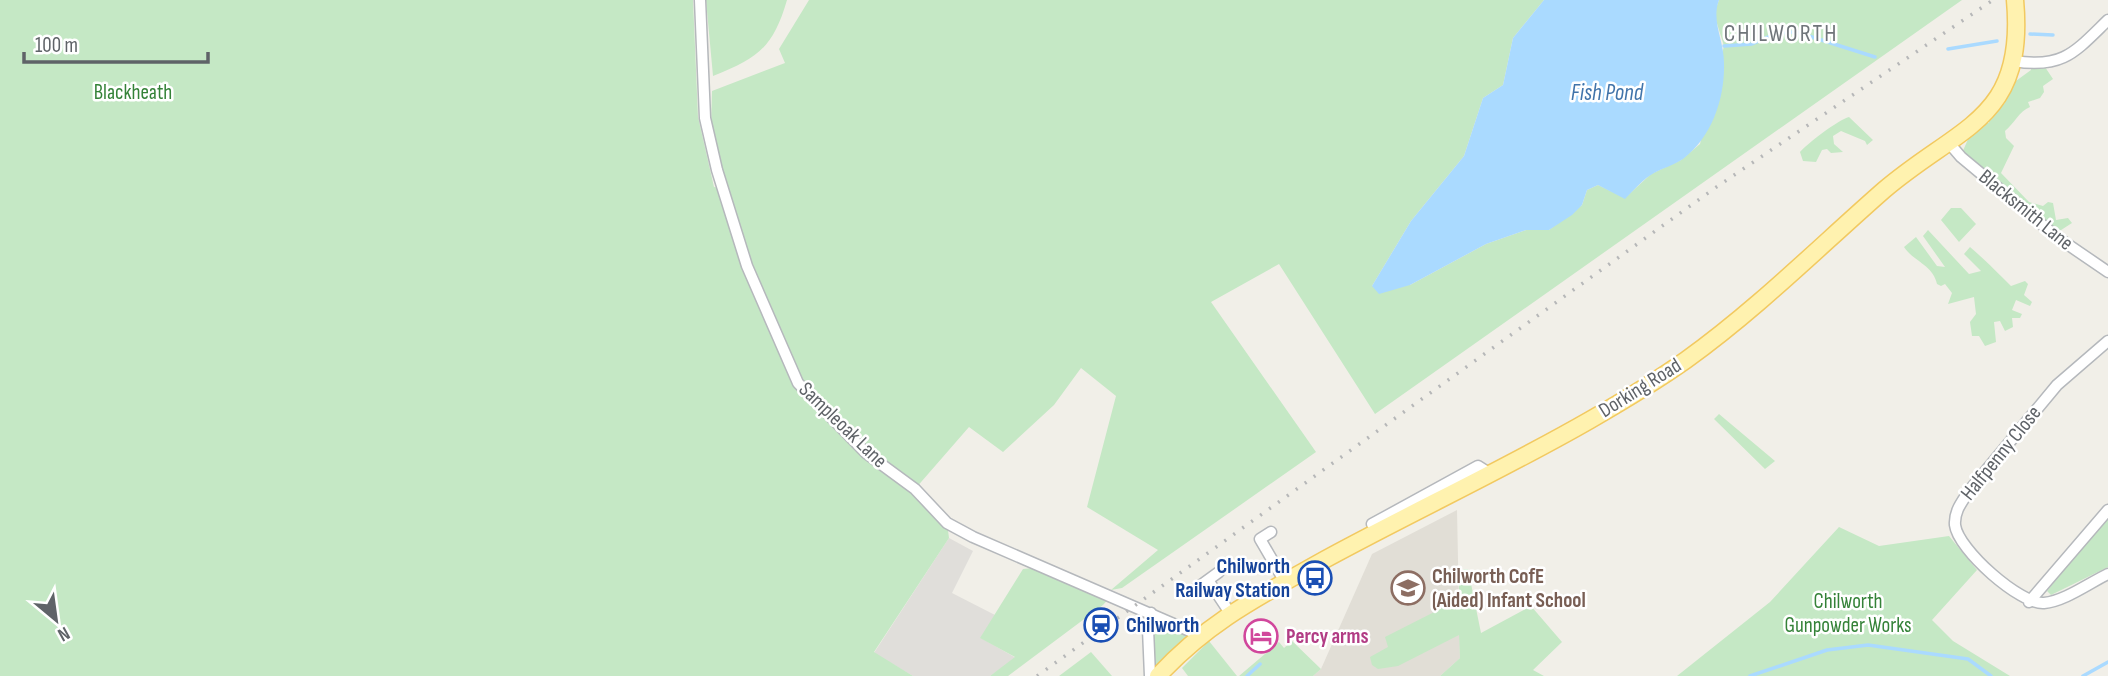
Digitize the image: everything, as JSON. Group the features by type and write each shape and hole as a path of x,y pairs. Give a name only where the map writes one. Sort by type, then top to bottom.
{"main road":[{"name":"Dorking Road","path":"1158,676 1199,635 1230,613 1421,503 1489,472 1586,422 1688,359 1894,182 1990,110 2005,86 2014,61 2018,29 2015,0"}],"street":[{"name":"Sampleoak Lane","path":"700,0 705,118 717,170 747,267 798,383 866,453 915,489 947,523 973,537 1199,635"},
{"path":"2014,61 2032,64 2062,60 2108,20"},
{"name":"Blacksmith Lane","path":"1949,143 1961,157 2057,237 2108,272"},
{"name":"Halfpenny Close","path":"2029,602 1965,548 1955,524 1957,509 2057,385 2108,341"},
{"path":"1372,524 1421,503"},
{"path":"2029,602 2108,510"},
{"path":"1271,532 1258,542 1285,582"},
{"path":"1193,591 1219,572"},
{"path":"2029,602 2054,601 2108,574"},
{"path":"1208,580 1230,613"},
{"path":"1150,676 1148,629 1151,613"}],"shaded area":[{"name":"Chilworth CofE (Aided) Infant School","path":"1457,510 1460,658 1440,676 1313,676 1321,669 1372,554"},
{"path":"949,538 973,551 952,593 995,615 981,638 1016,658 990,676 913,676 874,653"}],"green space":[{"name":"Blackheath","path":"0,0 693,0 698,117 714,187 726,189 711,125 712,91 785,63 779,49 809,0 1544,0 1513,38 1503,85 1483,98 1464,156 1411,221 1372,286 1410,285 1486,244 1526,230 1549,230 1582,205 1587,190 1598,185 1625,198 1651,174 1681,160 1700,144 1724,46 1714,14 1719,0 1962,0 1375,414 1279,264 1211,302 1316,452 1122,588 1111,590 1158,550 1087,507 1116,396 1081,368 1054,405 1003,452 969,427 915,489 947,523 949,538 874,652 913,676 0,676"},
{"path":"706,0 787,0 776,30 762,49 742,63 713,76"},
{"path":"2041,61 2053,79 2043,86 2044,92 2040,98 2028,102 2030,107 2005,131 2006,138 2014,146 2001,173 2029,202 2043,206 2048,202 2053,203 2056,220 2068,218 2072,223 2058,232 1962,153 1969,137 1984,122 1989,123 1989,117 2005,103 2003,96 2009,86 2031,70 2031,64"},
{"path":"1849,117 1873,140 1867,145 1865,141 1841,131 1833,136 1834,144 1843,152 1831,153 1827,149 1822,150 1816,162 1803,161 1800,152 1804,148"},
{"path":"1951,208 1961,208 1976,224 1959,242 1941,220"},
{"path":"1928,230 1969,274 1981,271 1964,254 1970,247 2011,286 2025,281 2028,284 2024,295 2032,302 2030,306 2016,300 2012,310 2022,314 2020,318 2012,318 2013,327 2005,331 2000,321 1994,322 1996,342 1985,346 1979,336 1972,336 1970,322 1976,314 1974,297 1948,304 1952,293 1945,284 1937,284 1931,272 1904,247 1916,237 1937,266 1945,267 1923,236"},
{"path":"1719,414 1775,461 1765,469 1714,419"},
{"path":"2108,515 2108,567 2051,595 2047,591"},
{"name":"Chilworth Gunpowder Works","path":"1839,527 1879,546 1949,536 1977,570 1932,620 1953,641 2010,676 1677,676 1770,602"},
{"path":"1042,567 1112,595 1103,605 1008,676 990,676 1015,657 980,638 1023,569"},
{"path":"1468,569 1481,633 1531,606 1562,642 1533,670 1544,676 1440,676 1460,658 1459,635 1398,666 1378,669 1372,665 1370,657 1388,647 1385,637 1448,605 1445,595 1459,594 1459,570"},
{"path":"1149,618 1199,635 1158,676 1147,668"},
{"path":"1209,641 1237,676 1188,676 1182,668"},
{"path":"1292,641 1321,669 1313,676 1239,676 1279,642 1284,648"},
{"path":"1091,652 1112,676 1059,676"}],"water":[{"name":"Fish Pond","path":"1544,0 1719,0 1716,15 1724,76 1719,103 1709,128 1702,140 1683,159 1650,175 1625,199 1598,185 1587,190 1582,205 1572,215 1549,230 1526,230 1486,244 1410,285 1379,294 1372,286 1411,221 1464,156 1483,98 1503,85 1513,38"}],"waterway":[{"path":"1724,46 1752,44 1777,33 1796,32 1875,57"},
{"path":"2030,34 2053,35"},
{"path":"1948,49 1997,41"},
{"path":"1750,676 1827,650 1868,645 1968,659 1991,676"},
{"path":"2083,676 2108,662"},
{"path":"1247,676 1260,664"}],"railway":[{"path":"1037,676 1715,188 1993,0"}],"place":[{"name":"Chilworth Railway Station","path":"1315,578"},
{"name":"Chilworth CofE (Aided) Infant School","path":"1408,588"},
{"name":"Chilworth","path":"1101,625"},
{"name":"Percy arms","path":"1261,636"}],"district":[{"name":"CHILWORTH","path":"1781,33"}]}
